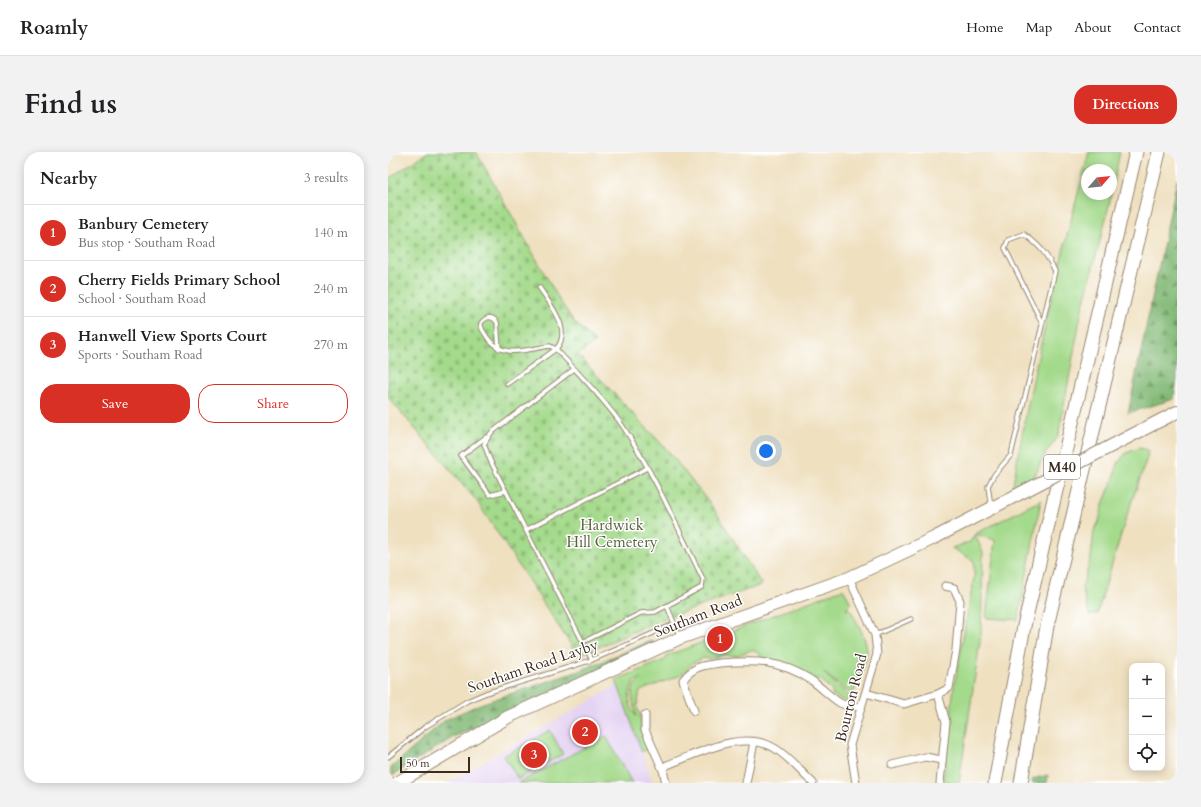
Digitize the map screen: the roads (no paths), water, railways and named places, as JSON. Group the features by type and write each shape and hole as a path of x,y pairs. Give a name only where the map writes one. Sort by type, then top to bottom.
{"highway":[{"name":"M40","path":"995,783 1024,626 1136,152"},
{"name":"M40","path":"1021,783 1047,626 1159,152"},
{"name":"Southam Road","path":"397,783 508,717 680,638 849,578 934,538 1177,412"}],"street":[{"name":"Bourton Road","path":"849,578 875,635 877,654 850,745 853,782"},
{"path":"866,693 904,704 938,694 949,688 956,650 960,601 954,588 945,586"},
{"path":"694,711 683,680 689,671 702,665 751,660 768,662 789,669 812,680 841,704 861,708"},
{"path":"938,694 946,722 940,783"},
{"path":"645,715 645,730 663,770 666,783"},
{"path":"663,770 667,765 727,743 744,741 766,744 777,750 813,783"},
{"path":"746,783 754,742"},
{"path":"892,766 925,757 942,760"}],"lane":[{"path":"992,508 988,486 994,475 1011,455 1055,271 1048,257 1038,244 1024,234 1008,240 1005,248 1042,323"},
{"path":"507,384 556,349 562,343 563,336 560,320 539,287"},
{"path":"499,349 497,322 494,318 489,317 484,319 480,323 480,327 491,343 499,349 507,352 550,346 556,349 574,368 620,424 647,468 703,578 702,587 667,606 655,612 641,613 583,642"},
{"path":"506,491 490,496 461,456 574,368"},
{"path":"491,433 486,439 485,451 592,660"},
{"path":"526,530 647,468"},
{"path":"667,606 680,638"},
{"path":"875,635 911,619"},
{"name":"Southam Road Layby","path":"388,757 425,727 467,701 486,693 592,660 674,624"}],"place":[{"name":"Banbury Cemetery","path":"720,639"},
{"name":"Cherry Fields Primary School","path":"585,732"},
{"name":"Hanwell View Sports Court","path":"534,755"}],"park label":[{"name":"Hardwick Hill Cemetery","path":"612,534"}]}
